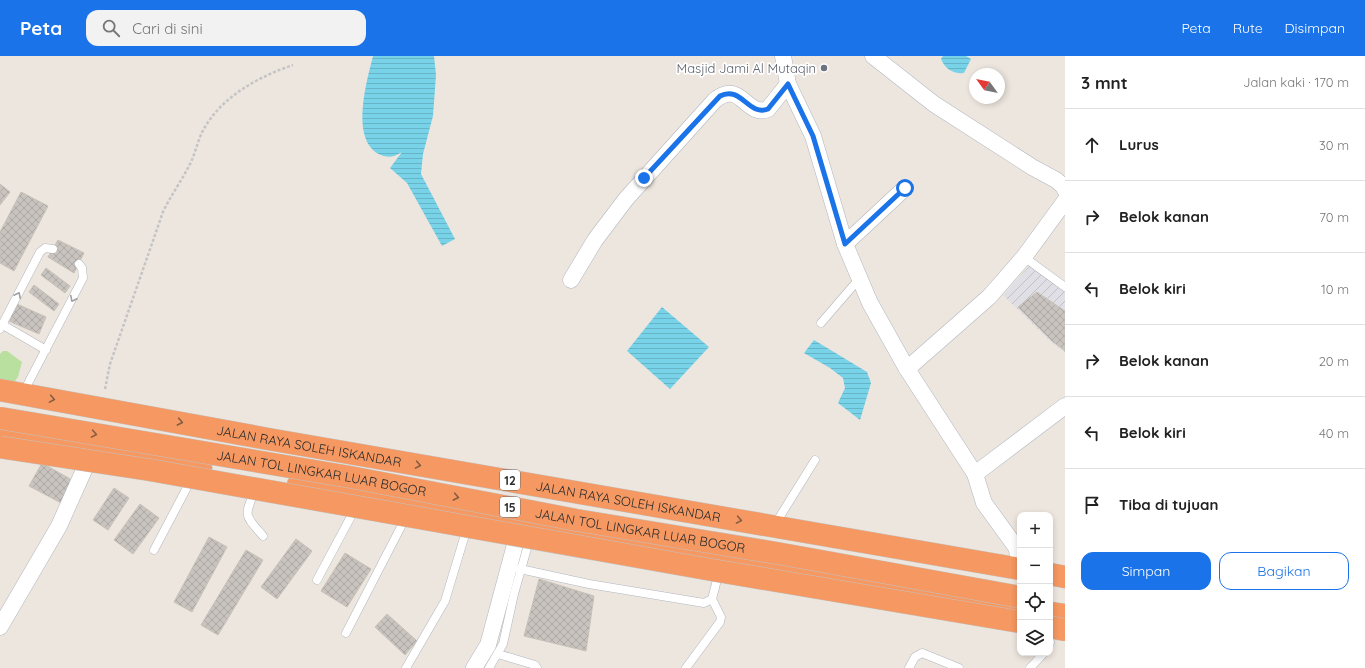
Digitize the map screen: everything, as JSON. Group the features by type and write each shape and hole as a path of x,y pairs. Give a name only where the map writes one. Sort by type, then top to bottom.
{"highway":[{"name":"JALAN RAYA SOLEH ISKANDAR","path":"0,390 276,440 1017,568"},
{"name":"JALAN TOL LINGKAR LUAR BOGOR","path":"0,418 350,477 576,520 782,554 1017,596"},
{"path":"0,434 908,591 1017,608"},
{"name":"JALAN TOL LINGKAR LUAR BOGOR","path":"0,447 150,470 712,570 1017,621"},
{"path":"1053,575 1065,577"}],"street":[{"path":"783,56 788,84 813,136 845,244 870,303 907,369 975,474 984,503 1017,550"},
{"path":"873,56 934,104 1032,167 1056,180 1065,190"},
{"path":"571,280 596,240 626,199 715,100 725,93 730,93 756,110 764,111 768,109 788,84"},
{"path":"845,244 905,188"},
{"path":"907,369 990,296 1024,257 1065,201"},
{"path":"975,474 1065,406"},
{"path":"0,627 59,526 93,449"},
{"path":"474,668 488,644 527,524"}],"lane":[{"path":"46,350 1,327 40,252 45,248 53,249"},
{"path":"1024,257 1065,287"},
{"path":"23,394 83,278 82,268 79,264"},
{"path":"821,323 859,279"},
{"path":"774,526 815,460"},
{"path":"154,550 198,468"},
{"path":"259,479 247,511 248,518 263,536"},
{"path":"317,580 362,496"},
{"path":"346,633 413,505"},
{"path":"406,668 445,601 464,538 468,514"},
{"path":"489,668 503,644 520,569 527,524"},
{"path":"686,668 720,622 721,617 712,599 722,558"},
{"path":"520,569 589,584 704,603 712,599"},
{"path":"1053,631 1057,615"},
{"path":"909,668 915,657 922,653 959,668"},
{"path":"498,654 534,665 537,668"},
{"path":"1030,668 1041,656"}],"path":[{"path":"101,408 110,364 164,212 172,193 191,163 200,135 205,126 218,109 234,96 264,77 293,65"}],"shaded area":[{"path":"1033,262 1065,284 1065,311 1038,292 1018,307 1065,352 1051,342 1003,295"}],"green space":[{"path":"3,351 7,351 22,362 18,377 13,384 0,385 0,354"}],"water":[{"path":"373,56 434,56 436,75 433,116 423,154 421,174 455,239 442,246 407,183 390,168 402,152 394,156 383,156 374,151 367,142 362,119 365,92"},
{"path":"943,56 966,56 971,59 964,73 960,73 953,72 947,68 941,59"},
{"path":"662,307 709,347 670,389 627,351"},
{"path":"814,340 867,372 871,383 860,420 838,403 845,388 843,378 830,368 804,353"}],"building":[{"path":"0,184 10,192 0,205"},
{"path":"21,192 48,206 14,271 0,263 0,232"},
{"path":"58,240 84,253 74,273 48,257"},
{"path":"46,268 70,286 65,293 41,275"},
{"path":"34,285 59,304 54,311 29,292"},
{"path":"1037,292 1065,311 1065,351 1052,341 1018,307"},
{"path":"17,304 46,317 39,334 9,321"},
{"path":"42,463 72,480 63,504 29,486"},
{"path":"114,488 129,498 108,530 93,520"},
{"path":"140,504 159,518 133,554 114,540"},
{"path":"209,537 227,547 192,612 174,602"},
{"path":"296,539 312,551 277,599 261,587"},
{"path":"246,550 263,560 218,635 201,625"},
{"path":"345,553 371,569 347,607 321,591"},
{"path":"539,579 594,596 586,651 524,636"},
{"path":"387,614 417,641 405,655 375,627"}],"tunnel":[{"path":"104,450 103,429 111,409"}],"place":[{"name":"Masjid Jami Al Mutaqin","path":"824,68"}],"route":[{"path":"644,178 720,96 725,93 730,93 756,110 764,111 768,109 788,84 813,136 845,244 905,188"}]}
